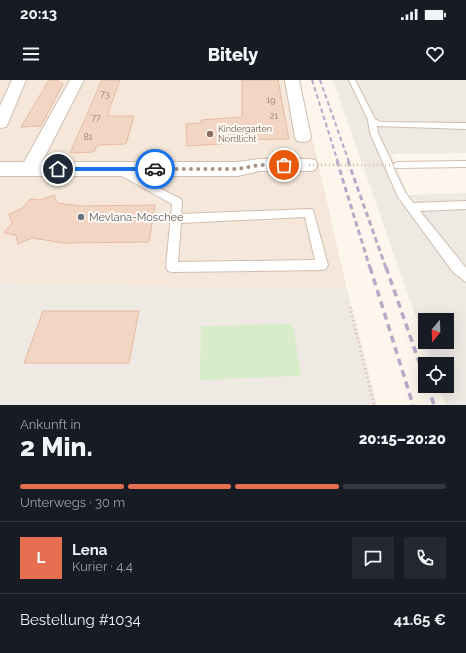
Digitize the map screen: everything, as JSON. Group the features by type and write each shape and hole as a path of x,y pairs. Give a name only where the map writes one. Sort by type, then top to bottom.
{"street":[{"path":"0,123 19,80"},
{"path":"29,169 77,80"},
{"path":"292,80 303,137"},
{"path":"0,169 238,169 259,165 310,165"}],"lane":[{"path":"352,80 372,120 374,133 401,194 457,268 466,276"},
{"path":"372,120 378,124 387,126 466,126"},
{"path":"397,165 466,164"},
{"path":"116,169 176,202 172,267 322,265 309,213 175,219"},
{"path":"411,207 466,205"}],"path":[{"path":"310,165 397,165"},
{"path":"350,307 374,405"}],"shaded area":[{"path":"0,80 299,80 347,289 0,284"},
{"path":"333,80 466,80 466,153 391,154 408,195 466,193 466,405 446,405 442,393 454,393 454,357 430,357 427,349 454,349 454,313 418,313 418,324"},
{"path":"0,284 347,289 377,405 0,405"}],"green space":[{"path":"293,324 301,376 200,380 201,326"}],"building":[{"path":"49,80 56,80 63,84 41,126 21,127"},
{"path":"102,80 120,80 107,116 134,116 126,144 97,145 94,152 70,153"},
{"path":"242,80 278,80 289,139 235,140 236,143 187,146 186,124 201,123 201,120 242,117"},
{"name":"Mevlana-Moschee","path":"54,195 57,203 81,206 155,205 149,242 64,243 32,238 18,244 16,235 4,233 12,223 9,214 23,208 30,199 40,200"},
{"path":"43,311 139,311 129,363 24,363"}],"railway":[{"path":"312,80 338,162"},
{"path":"320,80 349,162"},
{"path":"337,161 370,268"},
{"path":"348,161 386,268"},
{"path":"370,267 413,405"},
{"path":"386,267 418,359"},
{"path":"430,393 434,405"}],"way so far":[{"path":"155,169 238,169 259,165 284,165"}],"place":[{"name":"Kindergarten Nordlicht","path":"210,134"},
{"name":"Mevlana-Moschee","path":"81,217"}],"route":[{"path":"58,169 155,169"}]}
